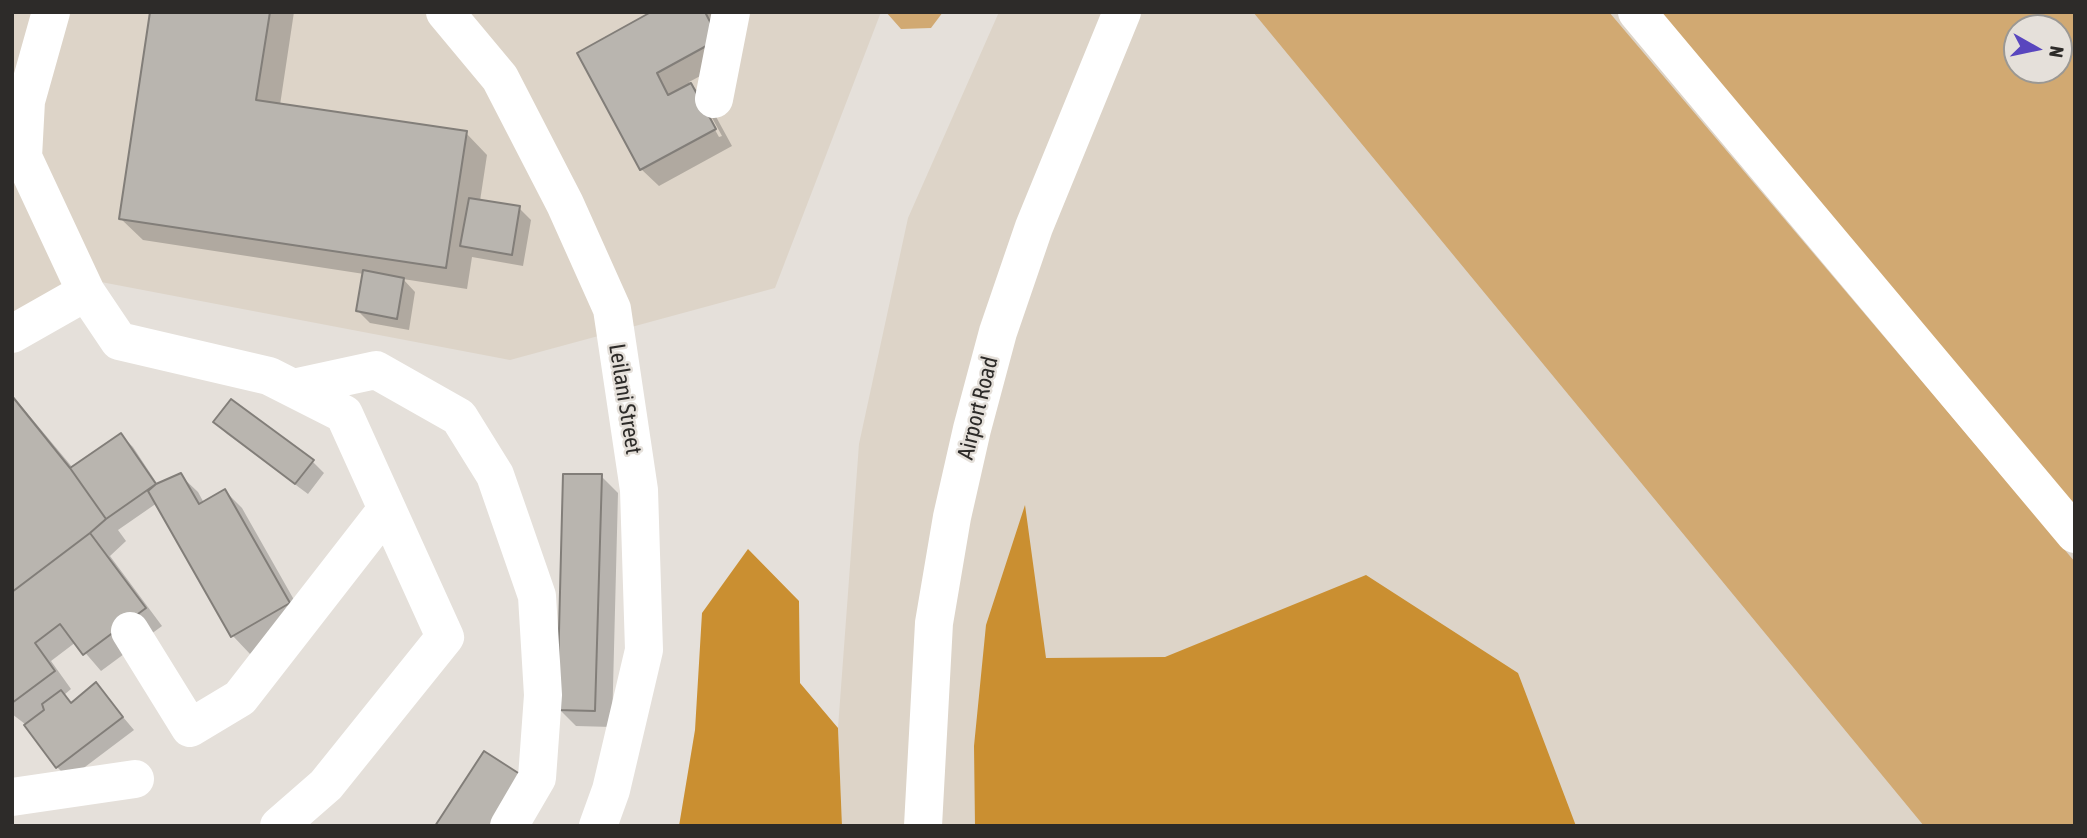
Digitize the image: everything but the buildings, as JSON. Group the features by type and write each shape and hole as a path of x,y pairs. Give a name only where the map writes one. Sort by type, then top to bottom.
{"street":[{"path":"51,12 19,98 17,163 86,292 120,341 268,376 344,414 445,637 326,785 279,826"},
{"name":"Leilani Street","path":"445,12 500,78 565,204 612,309 639,490 644,650 611,790 598,826"},
{"path":"714,99 731,12"},
{"name":"Airport Road","path":"923,826 934,623 952,517 972,429 998,332 1034,227 1122,12"},
{"path":"1637,12 2075,534"},
{"path":"12,334 86,292"},
{"path":"293,388 376,370 459,417 495,475 537,596 543,695 537,778 509,826"},
{"path":"130,631 190,728 240,698 387,509"},
{"path":"12,797 135,779"}],"shaded area":[{"path":"12,12 881,12 775,288 510,360 80,278 12,316"},
{"path":"886,12 943,12 931,28 901,29"},
{"path":"999,12 2075,12 2075,826 842,826 838,728 859,444 908,218"},
{"path":"1253,12 1609,12 2075,562 2075,826 1924,826"},
{"path":"1618,12 2075,12 2075,547"},
{"path":"1025,505 1046,658 1165,657 1366,575 1518,673 1576,826 975,826 974,746 986,625"},
{"path":"748,549 799,601 800,683 838,728 842,826 679,826 695,730 702,613"}]}
